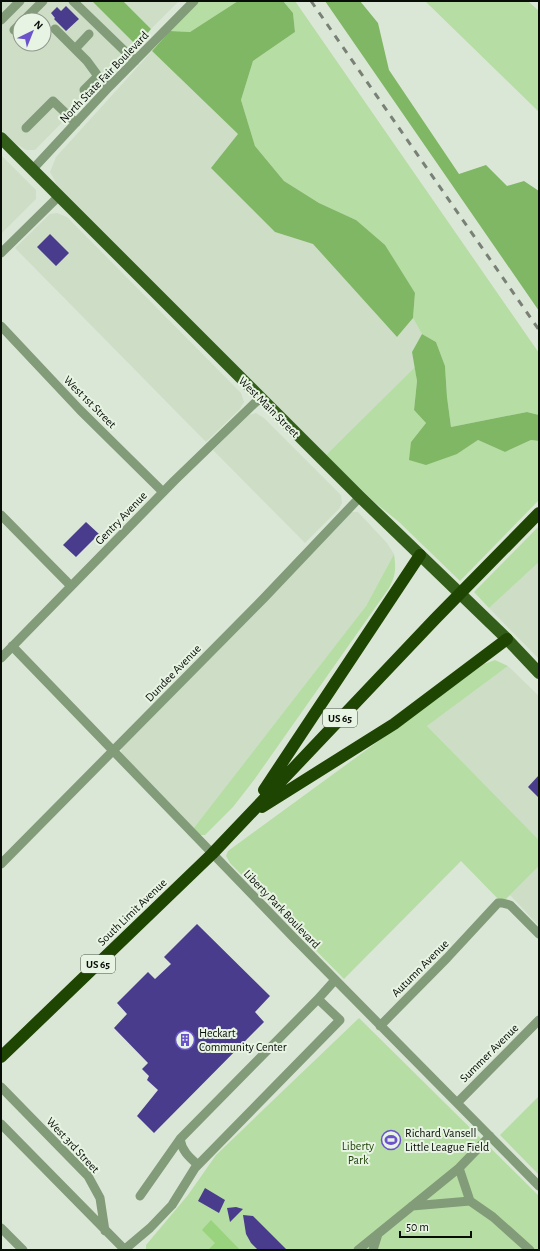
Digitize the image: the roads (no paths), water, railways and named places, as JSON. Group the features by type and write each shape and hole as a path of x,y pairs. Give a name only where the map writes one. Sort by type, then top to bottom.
{"highway":[{"name":"US 65","path":"246,817 435,619 539,514"},
{"path":"246,817 420,555"},
{"path":"246,817 394,724 507,640"},
{"name":"South Limit Avenue","path":"1,1057 212,854 246,817"}],"main road":[{"name":"West Main Street","path":"1,138 58,197 260,398 539,673"}],"street":[{"path":"1,20 20,1"},
{"path":"24,1 34,10 43,1"},
{"path":"73,1 135,62"},
{"name":"North State Fair Boulevard","path":"32,170 109,87 194,1"},
{"path":"55,29 87,61 98,76 109,87"},
{"path":"75,49 88,34"},
{"path":"84,90 98,76"},
{"path":"26,128 53,101 76,123"},
{"path":"1,253 58,197"},
{"name":"West 1st Street","path":"1,326 80,410 164,492"},
{"name":"Gentry Avenue","path":"1,658 164,492 260,398"},
{"name":"Dundee Avenue","path":"1,864 264,598 360,497"},
{"path":"1,515 71,586"},
{"name":"Liberty Park Boulevard","path":"12,646 212,854 539,1186"},
{"name":"Autumn Avenue","path":"380,1026 447,958 496,905 502,903 510,905 539,934"},
{"path":"140,1196 180,1139 335,980"},
{"path":"1,1124 125,1250 150,1228 172,1205 195,1168 340,1020 318,999"},
{"name":"Summer Avenue","path":"457,1103 539,1020"},
{"name":"West 3rd Street","path":"1,1087 88,1176 100,1198 105,1231"},
{"path":"358,1250 459,1168 490,1136"},
{"path":"180,1139 182,1148 190,1159 198,1165"},
{"path":"459,1168 470,1201 493,1217 530,1250"},
{"path":"412,1206 470,1201"},
{"path":"1,1228 23,1250"},
{"path":"373,1250 378,1234"}],"railway":[{"path":"311,1 539,330"}],"place":[{"name":"Heckart Community Center","path":"185,1040"},
{"name":"Richard Vansell Little League Field","path":"391,1140"}],"park label":[{"name":"Liberty Park","path":"358,1153"}]}
